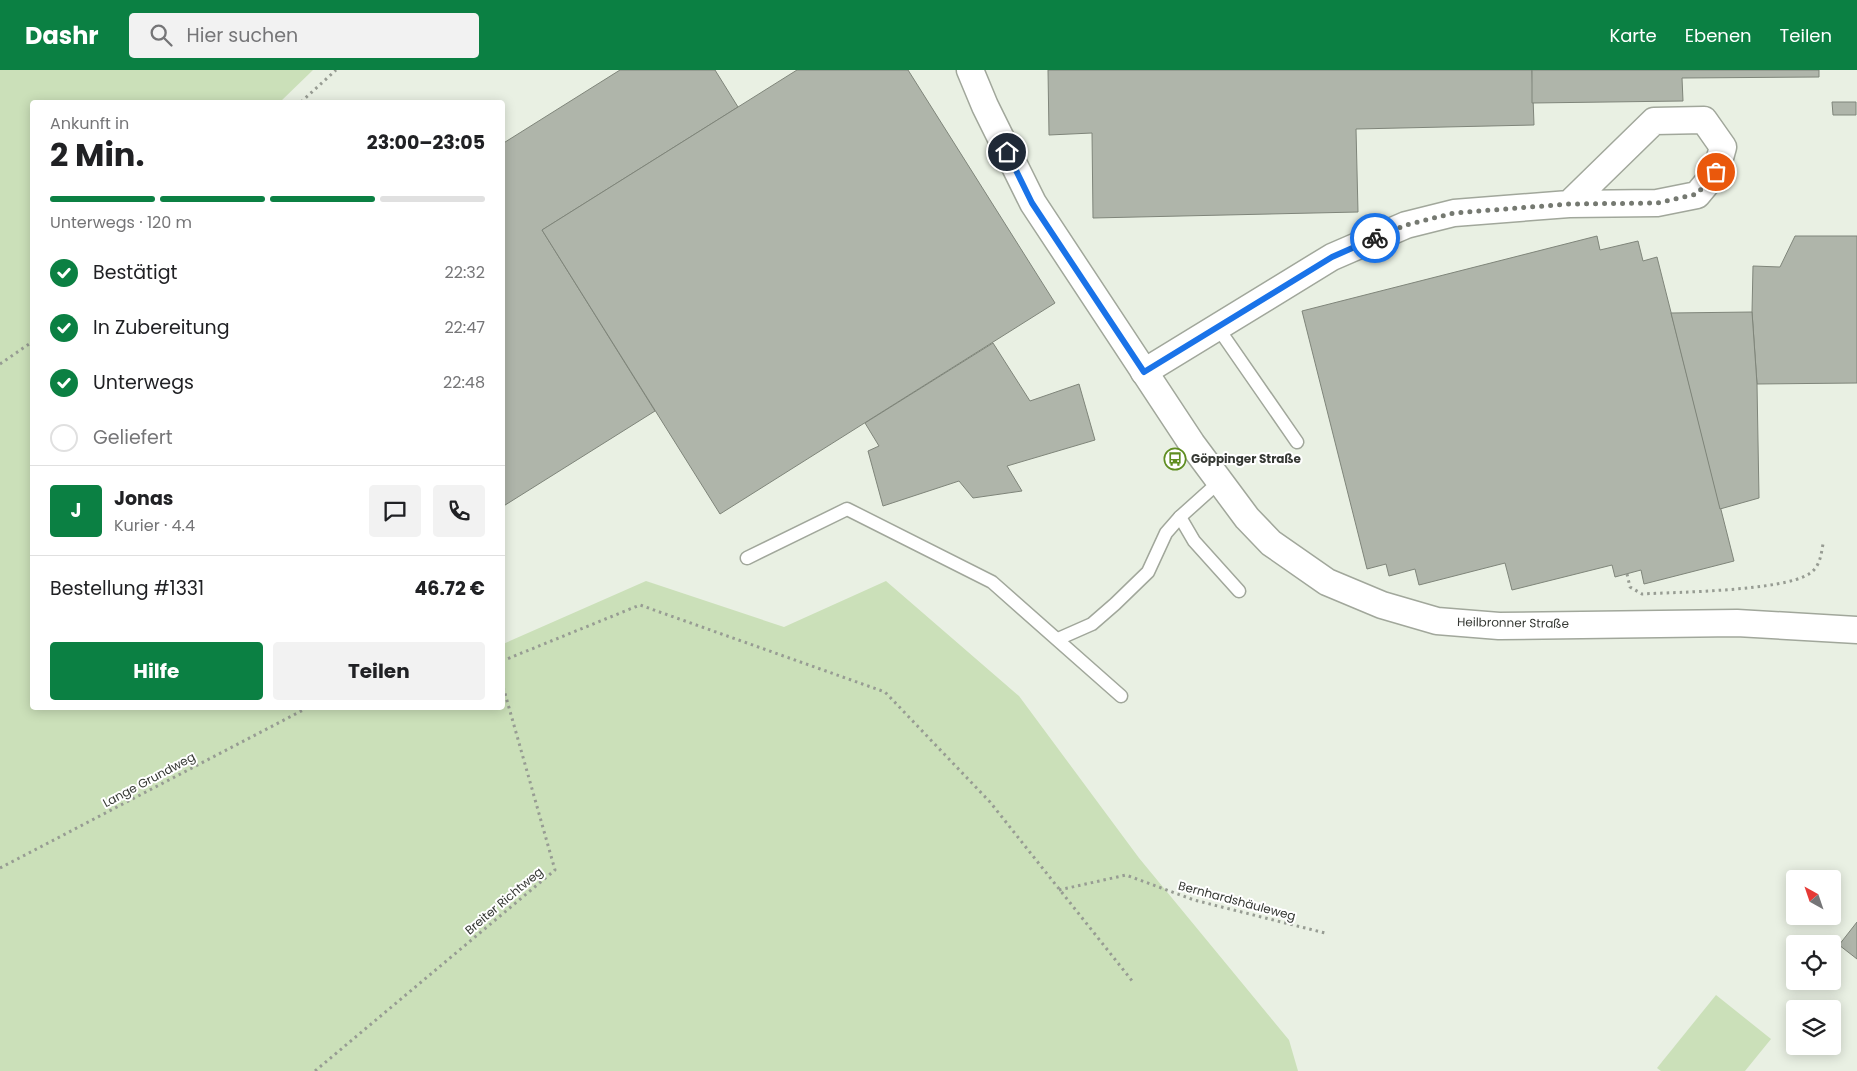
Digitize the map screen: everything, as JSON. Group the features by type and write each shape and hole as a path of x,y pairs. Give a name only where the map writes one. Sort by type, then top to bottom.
{"street":[{"name":"Heilbronner Straße","path":"970,70 985,106 1032,203 1219,482 1247,518 1271,543 1327,582 1382,605 1437,621 1499,626 1737,623 1857,630"},
{"path":"1144,372 1332,257 1406,225 1454,213 1569,204 1657,203 1697,194 1716,172 1722,148 1704,120 1654,121 1569,204"}],"lane":[{"path":"1218,328 1297,442"},
{"path":"1058,638 1092,624 1148,572 1166,533 1180,517 1219,482"},
{"path":"747,558 847,509 992,582 1058,638 1121,696"},
{"path":"1180,517 1194,541 1239,591"}],"path":[{"path":"303,100 336,70"},
{"path":"0,364 30,343"},
{"path":"1627,574 1630,587 1642,594 1786,583 1810,573 1820,562 1822,544"},
{"path":"505,660 640,605 885,692 990,802 1134,982"},
{"name":"Breiter Richtweg","path":"315,1071 555,870 505,694"},
{"name":"Lange Grundweg","path":"0,868 303,710"},
{"name":"Bernhardshäuleweg","path":"1059,890 1126,875 1194,900 1325,933"}],"green space":[{"path":"0,70 313,70 282,100 30,100 30,710 505,710 505,643 646,581 784,627 886,581 1019,696 1139,858 1289,1040 1298,1071 0,1071"},
{"path":"1716,995 1771,1039 1745,1071 1661,1071 1657,1068"}],"building":[{"path":"620,70 715,70 738,107 542,230 655,411 505,505 505,142"},
{"path":"797,70 908,70 1055,303 720,514 542,230"},
{"path":"1048,70 1532,70 1534,125 1356,129 1358,212 1093,218 1092,133 1049,135"},
{"path":"1532,70 1819,70 1819,77 1682,78 1683,101 1532,103"},
{"path":"1832,102 1856,102 1856,115 1833,115"},
{"path":"1597,236 1600,250 1638,241 1643,261 1657,257 1734,561 1644,584 1641,570 1615,577 1612,565 1512,590 1505,563 1419,585 1415,569 1389,576 1386,564 1367,569 1302,311"},
{"path":"1795,236 1857,236 1857,383 1757,384 1752,312 1753,266 1780,267"},
{"path":"1752,312 1757,384 1759,498 1720,509 1671,313"},
{"path":"993,343 1030,401 1079,384 1095,440 1007,466 1022,491 973,498 959,481 883,506 868,451 879,446 865,423"},
{"path":"1857,922 1857,959 1841,947 1841,942"}],"way so far":[{"path":"1375,238 1406,225 1454,213 1569,204 1657,203 1697,194 1716,172"}],"place":[{"name":"Göppinger Straße","path":"1175,459"}],"route":[{"path":"1007,152 1032,203 1144,372 1332,257 1375,238"}]}
